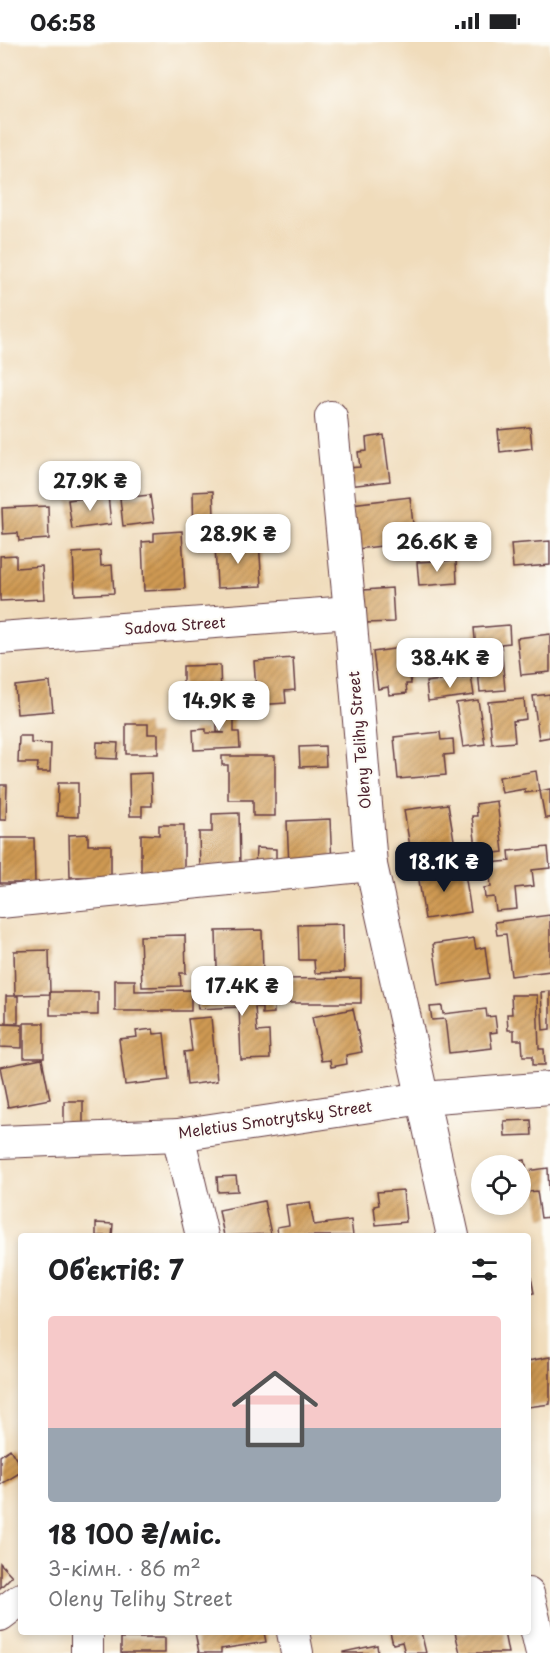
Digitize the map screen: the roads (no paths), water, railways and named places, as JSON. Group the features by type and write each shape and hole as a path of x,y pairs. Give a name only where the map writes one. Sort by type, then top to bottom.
{"street":[{"name":"Oleny Telihy Street","path":"331,417 371,865 452,1233"},
{"name":"Sadova Street","path":"0,638 350,612"},
{"path":"0,902 371,865"},
{"name":"Meletius Smotrytsky Street","path":"0,1142 178,1135 423,1098 550,1088"},
{"path":"178,1135 201,1233"},
{"path":"0,1615 18,1601"},
{"path":"531,1607 542,1653"},
{"path":"87,1635 87,1653"},
{"path":"294,1635 297,1653"}]}
